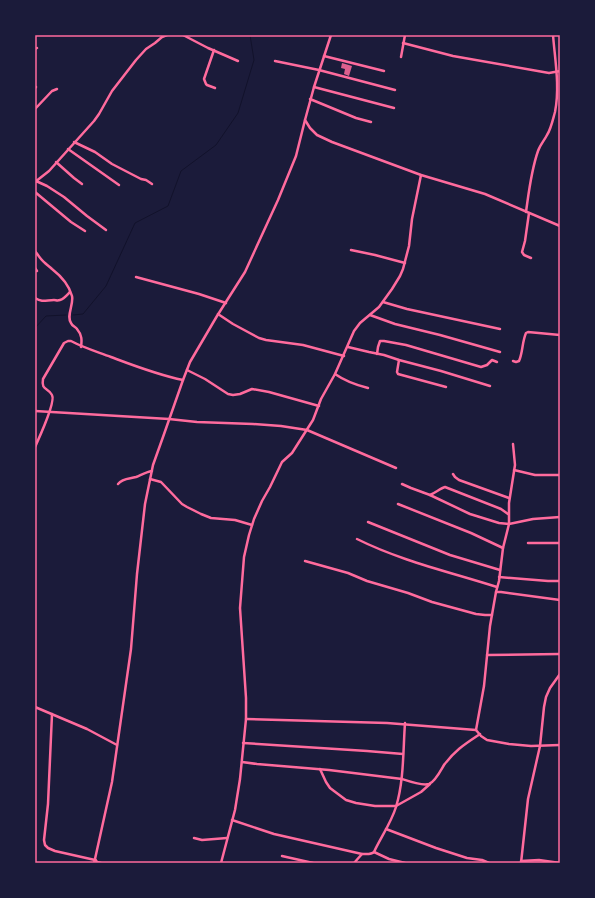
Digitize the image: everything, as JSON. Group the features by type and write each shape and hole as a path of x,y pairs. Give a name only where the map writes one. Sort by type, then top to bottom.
{"street":[{"path":"106,230 64,197 47,186 36,182 49,171 99,114 112,91 136,60 146,49 162,37 168,35"},
{"path":"183,35 238,61"},
{"path":"95,862 112,782 128,675 145,504 153,464 190,362 245,272 278,200 296,156 310,99 331,35"},
{"path":"401,57 405,35"},
{"path":"531,258 522,252 525,242 527,212 533,168 538,151 542,142 547,136 554,113 557,95 553,35"},
{"path":"403,43 453,56 549,73 560,72"},
{"path":"214,50 204,78 207,85 215,88"},
{"path":"324,56 384,71"},
{"path":"275,61 319,70 395,90"},
{"path":"314,87 394,108"},
{"path":"35,109 52,91 57,89"},
{"path":"310,99 356,118 371,122"},
{"path":"305,120 310,128 318,135 332,142 421,175 485,194 560,226"},
{"path":"74,142 95,152 112,164 152,184"},
{"path":"68,149 119,185"},
{"path":"56,162 82,184"},
{"path":"221,863 235,810 246,719 240,608 244,557 252,525 262,501 282,462 292,454 313,420 357,326 379,307 400,276 409,246 412,218 421,175"},
{"path":"35,192 71,222 85,231"},
{"path":"350,250 405,263"},
{"path":"35,251 44,263 55,271 67,284 72,301 70,322 78,330 82,337 81,347"},
{"path":"136,277 226,302"},
{"path":"35,298 42,301 58,300 70,292"},
{"path":"383,302 407,309 500,329"},
{"path":"218,314 259,338 303,345 344,356"},
{"path":"370,315 395,324 500,352"},
{"path":"512,361 519,361 526,333 560,335"},
{"path":"377,354 379,343 380,341 384,340 481,367 487,365 492,360 497,362"},
{"path":"35,447 45,426 53,398 52,394 43,387 42,384 44,375 66,342 69,341 81,347 146,370 183,380"},
{"path":"348,347 441,371 490,386"},
{"path":"399,360 398,374 446,387"},
{"path":"187,370 205,379 228,394 240,394 252,389 269,392 319,406"},
{"path":"335,374 348,382 368,388"},
{"path":"35,411 197,422 253,424 307,430 396,468"},
{"path":"476,730 484,686 492,615 500,577 503,548 508,524 509,498 515,465 513,444"},
{"path":"514,470 535,475 560,475"},
{"path":"118,484 126,478 152,471"},
{"path":"452,474 459,480 509,498"},
{"path":"150,479 161,482 187,508 211,518 235,520 252,525"},
{"path":"402,484 430,495 470,514 499,523 508,524 533,519 560,517"},
{"path":"430,495 445,487 501,509 508,514"},
{"path":"398,504 471,533 503,548"},
{"path":"368,522 450,555 500,570"},
{"path":"357,539 397,556 497,587"},
{"path":"528,543 560,543"},
{"path":"305,561 348,573 367,581 432,602 476,614 492,615"},
{"path":"500,577 548,581 560,580"},
{"path":"496,592 560,600"},
{"path":"487,655 560,654"},
{"path":"560,674 550,688 546,697 540,746 528,799 521,862 539,860 560,863"},
{"path":"35,707 87,729 117,745"},
{"path":"52,714 48,804 44,845 55,851 101,863"},
{"path":"246,719 328,720 405,724 476,730 487,740 509,744 540,746 560,745"},
{"path":"374,852 396,806 402,779 405,724"},
{"path":"320,769 330,788 346,800 363,804 396,806 421,792 432,782 444,764 458,748 480,734"},
{"path":"243,743 403,754"},
{"path":"242,762 320,769 402,779 427,785 430,784"},
{"path":"232,820 274,834 362,854 374,852 389,859 405,863"},
{"path":"386,829 436,848 467,858 482,860 490,863"},
{"path":"194,838 202,840 227,838"},
{"path":"354,863 362,854"},
{"path":"282,856 313,863"}],"building":[{"path":"342,63 352,66 349,76 344,74 345,69 341,68"}],"waterway":[{"path":"73,315 83,314 106,286 135,223 168,206 181,171 216,145 238,113 254,60 250,35"},
{"path":"35,328 46,316 66,315"}]}
